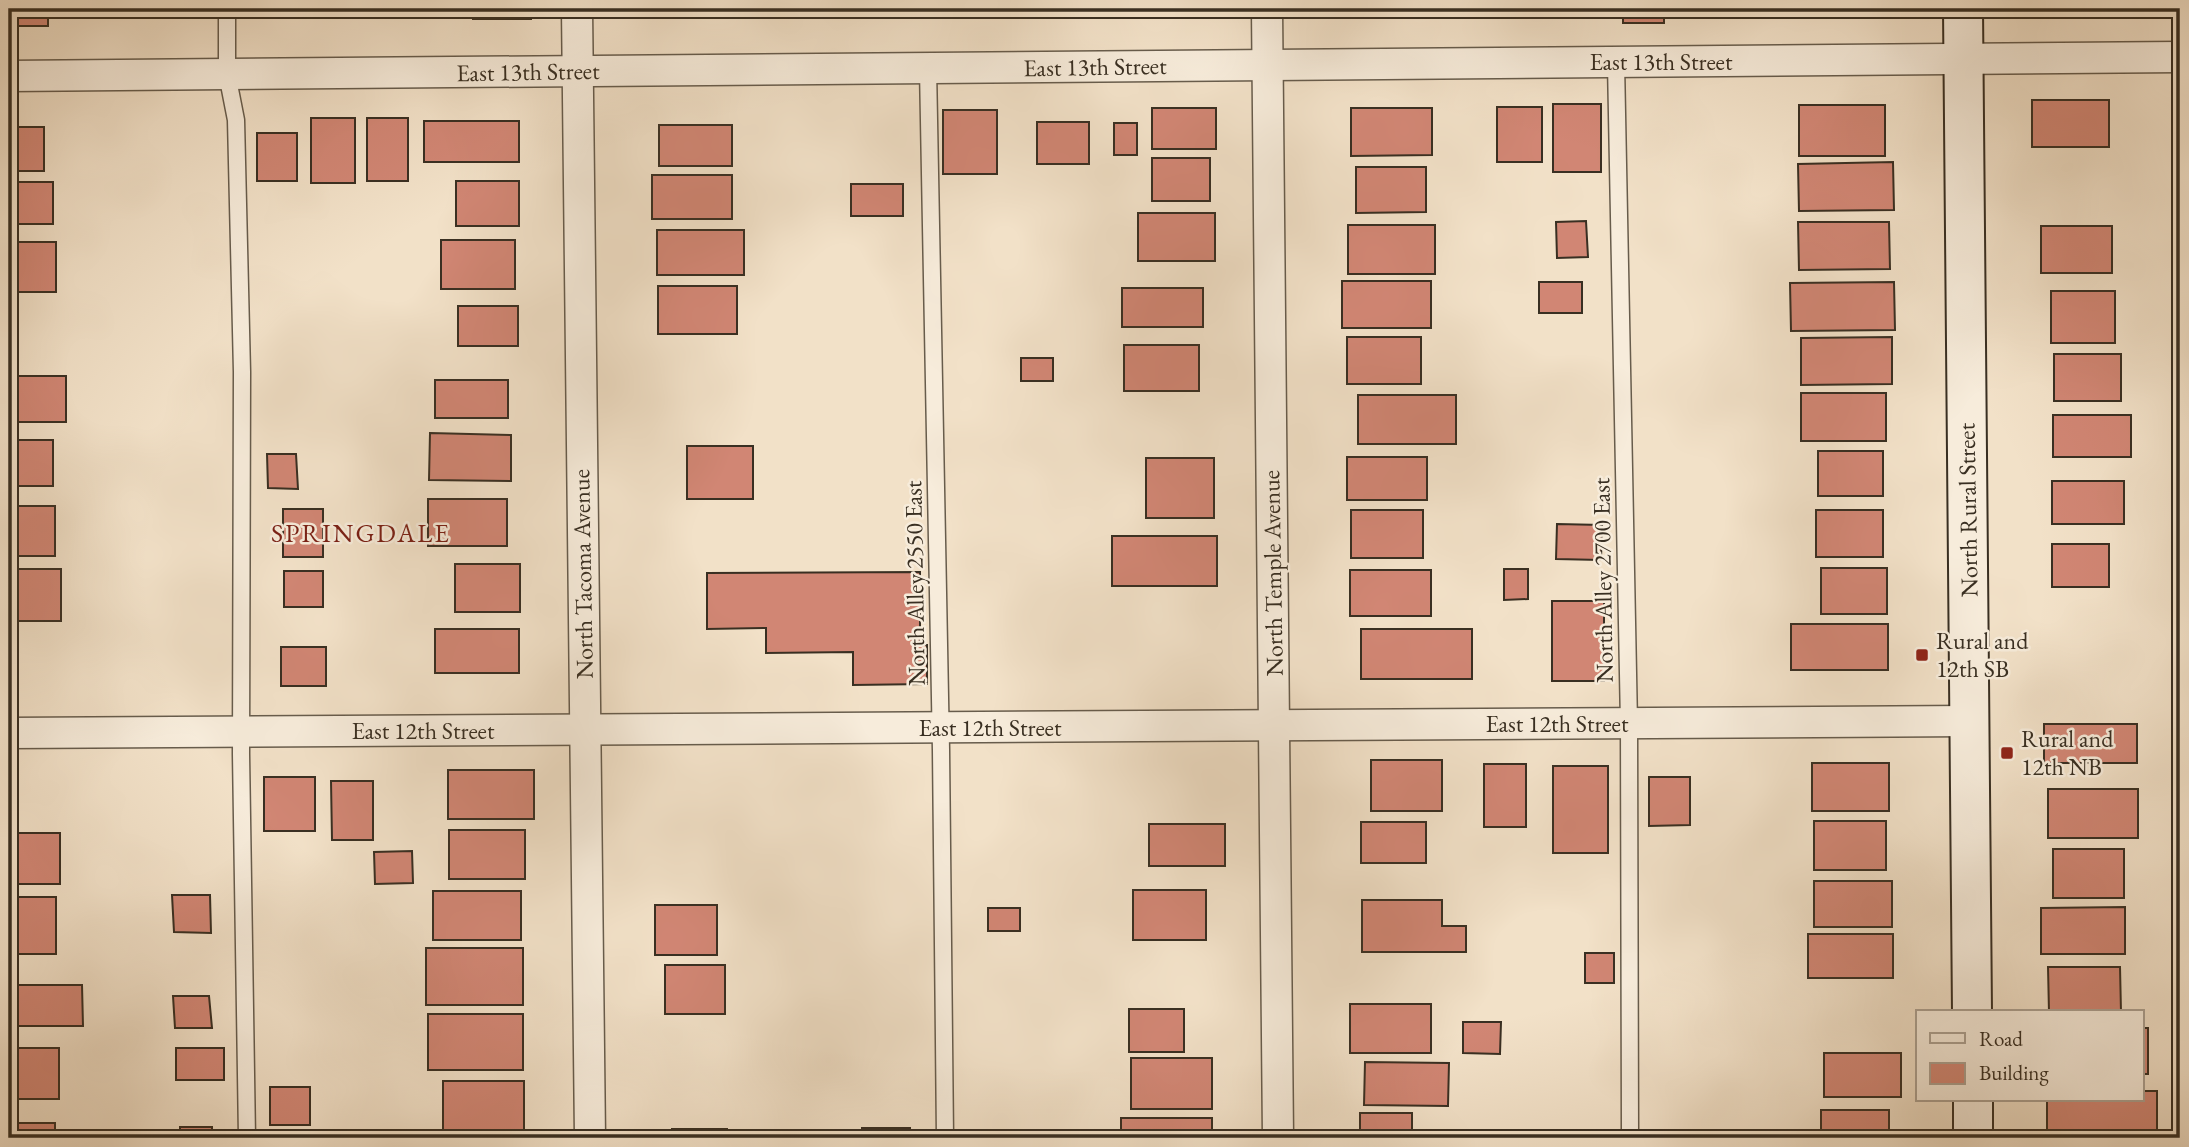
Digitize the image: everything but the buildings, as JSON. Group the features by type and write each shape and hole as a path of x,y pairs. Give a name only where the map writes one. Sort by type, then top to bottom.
{"main road":[{"name":"North Rural Street","path":"1963,9 1972,1010"},
{"path":"1973,1102 1973,1138"}],"street":[{"name":"North Tacoma Avenue","path":"577,9 590,1138"},
{"name":"North Temple Avenue","path":"1267,9 1278,1138"},
{"name":"East 13th Street","path":"9,76 2180,57"},
{"name":"East 12th Street","path":"9,733 1970,721"}],"lane":[{"path":"227,9 227,74 236,120 242,345 241,732 247,1138"},
{"name":"North Alley 2700 East","path":"1616,62 1629,724 1630,1138"},
{"name":"North Alley 2550 East","path":"928,68 945,1138"}],"place":[{"name":"Rural and 12th SB","path":"1922,655"},
{"name":"Rural and 12th NB","path":"2007,753"}],"district":[{"name":"SPRINGDALE","path":"361,533"}]}
